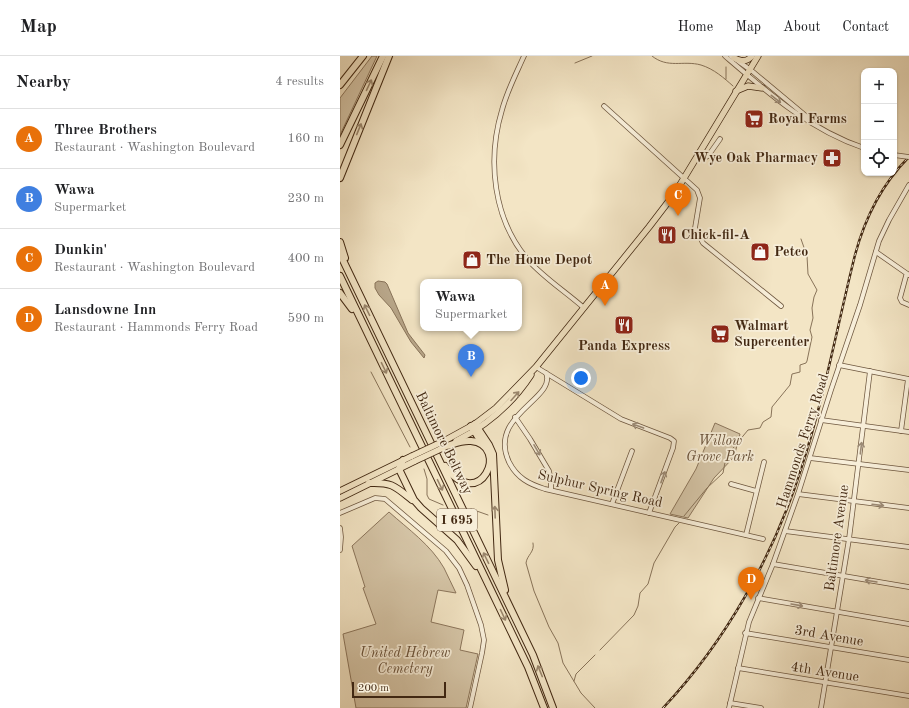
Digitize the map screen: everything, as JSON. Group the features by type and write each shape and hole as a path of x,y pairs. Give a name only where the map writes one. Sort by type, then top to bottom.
{"highway":[{"path":"340,85 363,56"},
{"path":"340,145 383,56"},
{"path":"340,178 389,56"},
{"path":"340,242 353,281"},
{"name":"Baltimore Beltway","path":"340,254 533,655 553,708"},
{"name":"Baltimore Beltway","path":"340,276 528,667 544,708"},
{"path":"340,292 367,333"},
{"path":"434,451 455,478 464,483 481,479 489,469 490,460 475,427"},
{"path":"475,427 493,454 498,560 501,579 515,618"},
{"path":"445,444 467,441 476,442 484,447"},
{"path":"403,460 399,470 414,500 421,508"},
{"path":"369,483 393,485 449,532 461,546 494,597"}],"main road":[{"path":"732,57 743,61 752,56"},
{"path":"340,498 399,470 414,459 475,427 499,412 511,401 536,367 649,227 684,179 758,56"},
{"path":"736,91 748,86 762,88"},
{"path":"340,491 403,460 414,459"}],"street":[{"path":"524,56 502,109 496,135 494,164 499,202 508,228 524,254 539,271 584,308"},
{"path":"725,56 803,113 816,125"},
{"path":"732,57 762,88 799,116 838,138 861,147"},
{"path":"604,106 697,190 700,198 695,228 703,243 781,306"},
{"path":"703,162 706,157 710,155 720,139"},
{"path":"699,154 706,157"},
{"path":"897,155 909,157"},
{"name":"Hammonds Ferry Road","path":"729,708 745,633 786,531 876,252 889,220 909,185"},
{"path":"876,252 908,275 906,276 900,298 902,302 909,305"},
{"path":"839,365 908,379 901,431"},
{"path":"536,367 621,419 670,438 674,441 673,448 649,512"},
{"name":"Baltimore Avenue","path":"821,708 844,576 870,371"},
{"name":"Sulphur Spring Road","path":"546,373 548,382 544,390 516,417 508,429 506,452 512,466 523,480 535,486 551,490 763,539"},
{"path":"516,417 549,471 551,490"},
{"path":"821,420 909,432"},
{"path":"612,504 632,451"},
{"path":"810,458 909,470"},
{"path":"746,535 764,462"},
{"path":"731,484 756,491"},
{"path":"798,494 909,508"},
{"path":"340,514 375,498 385,498 441,546 454,562 468,585 483,633 482,653 470,708"},
{"path":"340,528 340,550"},
{"path":"786,531 909,546"},
{"path":"773,564 909,587"},
{"path":"758,598 909,624"},
{"name":"3rd Avenue","path":"745,633 909,660"},
{"name":"4th Avenue","path":"738,668 909,696"},
{"path":"730,703 761,708"}],"green space":[{"path":"372,56 377,56 340,135 340,98"},
{"name":"Willow Grove Park","path":"715,423 740,434 734,457 714,478 688,518 670,514 696,469"},
{"name":"United Hebrew Cemetery","path":"389,512 433,552 444,568 456,593 438,590 431,622 464,630 460,650 478,654 466,708 356,708 343,634 376,624 363,588 365,587 352,546"}],"shaded area":[{"path":"378,281 385,282 387,284 408,333 425,355 424,358 411,342 391,308 379,295 375,288 375,283"}],"waterway":[{"path":"575,63 592,56"},
{"path":"652,56 664,62 701,65 718,74 733,86"},
{"path":"726,67 726,79"},
{"path":"684,516 707,488 723,473 726,457 748,430 760,428 763,422 771,417 772,407 790,385 792,374 800,372 800,365 806,363 807,361 812,337 810,330 813,318 812,308 817,290 808,274 807,256 801,239"},
{"path":"371,372 410,447"},
{"path":"424,469 427,479 427,495 429,499 443,505"},
{"path":"471,509 488,515"},
{"path":"600,650 634,615 638,606 640,593 648,584 654,563 675,527 679,523"},
{"path":"533,543 533,549 526,563 534,591 549,627 558,643 563,663 581,693 595,708"},
{"path":"574,681 576,674 595,655"}],"railway":[{"path":"663,708 707,655 727,626 762,566 790,502 809,443 817,416 859,241 869,215 882,191 909,157"}],"place":[{"name":"Royal Farms","path":"754,119"},
{"name":"Wye Oak Pharmacy","path":"832,158"},
{"name":"Dunkin'","path":"678,216"},
{"name":"Chick-fil-A","path":"667,235"},
{"name":"Petco","path":"760,252"},
{"name":"The Home Depot","path":"472,260"},
{"name":"Three Brothers","path":"605,306"},
{"name":"Panda Express","path":"624,325"},
{"name":"Walmart Supercenter","path":"720,334"},
{"name":"Wawa","path":"471,377"},
{"name":"Lansdowne Inn","path":"751,600"}]}
